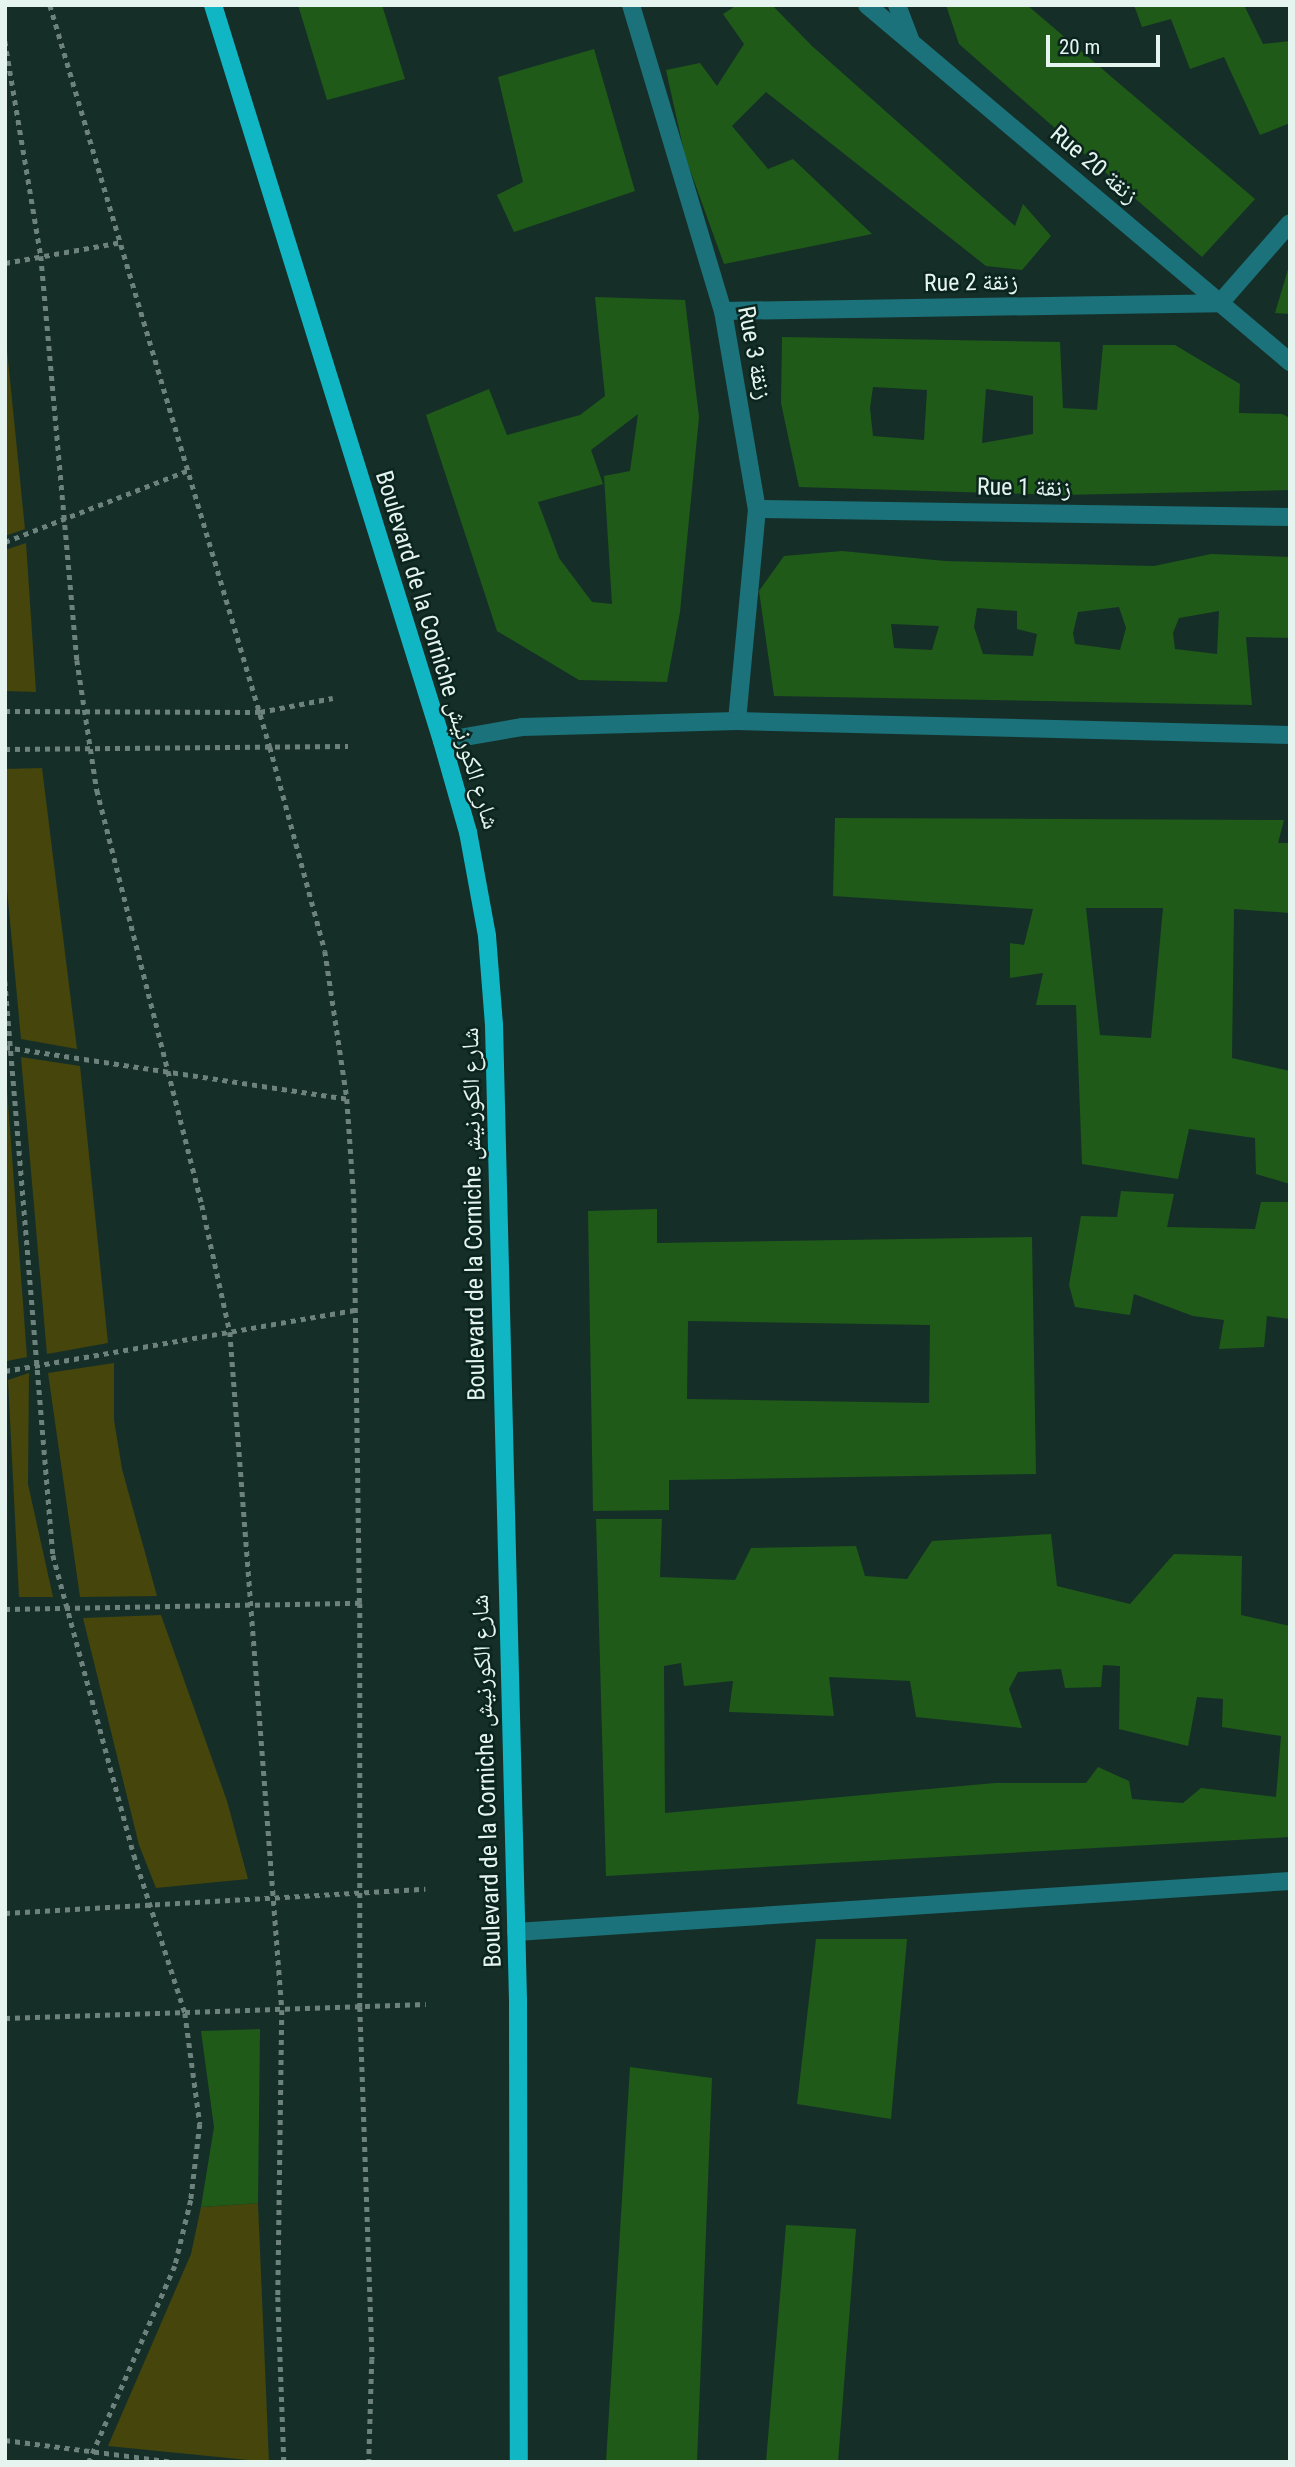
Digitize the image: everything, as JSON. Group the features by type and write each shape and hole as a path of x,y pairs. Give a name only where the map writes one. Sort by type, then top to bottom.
{"main road":[{"name":"Boulevard de la Corniche شارع الكورنيش","path":"213,5 442,741 481,896 494,1025 516,1933 519,2462"}],"street":[{"name":"Rue 3 زنقة","path":"631,5 723,311 757,509 737,721"},
{"name":"Rue 20 زنقة","path":"867,5 1290,362"},
{"path":"897,5 911,42"},
{"path":"1220,303 1290,223"},
{"name":"Rue 2 زنقة","path":"723,311 1220,303"},
{"name":"Rue 1 زنقة","path":"757,509 1290,517"},
{"path":"442,741 522,727 737,721 1290,735"},
{"path":"516,1933 1290,1881"}],"path":[{"path":"50,5 191,469 270,747 325,951 347,1099 355,1310 360,1603 360,2007 372,2359 369,2462"},
{"path":"5,41 41,256 84,711 90,748 109,848 170,1074 230,1332 282,2010 278,2297 284,2462"},
{"path":"5,263 122,242"},
{"path":"5,542 191,469"},
{"path":"5,710 260,712 334,698"},
{"path":"5,749 348,746"},
{"path":"5,981 8,1047 39,1366 46,1506 66,1608 150,1905 186,2013 200,2124 191,2200 175,2266 89,2462"},
{"path":"8,1047 170,1074 347,1099"},
{"path":"5,1371 355,1310"},
{"path":"5,1609 360,1603"},
{"path":"5,1913 425,1889"},
{"path":"5,2018 426,2004"},
{"path":"5,2440 174,2462"}],"shaded area":[{"path":"5,330 25,529 5,536"},
{"path":"26,543 36,692 5,691 5,550"},
{"path":"42,768 77,1049 21,1039 5,868 5,769"},
{"path":"21,1057 80,1066 108,1343 47,1354"},
{"path":"5,1062 27,1357 7,1361 5,1335"},
{"path":"114,1363 114,1420 122,1469 157,1596 80,1597 48,1373"},
{"path":"29,1373 28,1484 53,1597 19,1597 8,1380"},
{"path":"161,1615 227,1801 248,1879 156,1888 139,1845 83,1618"},
{"path":"258,2203 269,2462 108,2446 191,2254 201,2207"}],"building":[{"path":"298,5 382,5 405,79 327,100"},
{"path":"737,5 772,5 812,46 1015,226 1023,204 1051,236 1022,270 986,266 766,92 732,126 768,169 793,159 872,234 724,264 685,156 666,70 700,63 717,86 744,44 723,14"},
{"path":"946,5 1027,5 1255,199 1202,257 959,44"},
{"path":"1134,5 1244,5 1263,44 1290,41 1290,123 1260,135 1224,57 1190,69 1171,19 1142,27"},
{"path":"594,49 635,191 514,232 497,195 523,182 498,77"},
{"path":"1289,266 1290,314 1275,313"},
{"path":"595,297 685,300 699,417 680,612 667,682 579,680 497,631 426,415 489,389 507,435 580,415 605,396","holes":["638,414 630,471 604,476 612,604 592,602 559,558 538,502 603,484 591,450"]},
{"path":"782,337 1060,342 1063,408 1097,410 1103,345 1175,345 1240,384 1239,413 1282,414 1290,418 1290,490 1062,495 799,487 781,403","holes":["873,387 927,390 924,440 873,436 870,408","986,389 1033,396 1033,434 982,443"]},
{"path":"842,551 945,561 1154,566 1211,554 1290,557 1290,638 1246,637 1252,705 774,696 759,591 784,556","holes":["1119,607 1126,628 1120,650 1075,644 1073,633 1078,612","977,608 1017,611 1017,629 1037,634 1033,656 983,654 974,627","1219,611 1217,654 1175,649 1173,633 1179,618","891,624 939,626 932,650 894,648"]},
{"path":"835,818 1284,820 1278,843 1290,843 1290,913 1234,909 1232,1058 1290,1071 1290,1184 1256,1174 1255,1138 1189,1129 1178,1179 1082,1164 1076,1005 1036,1005 1043,973 1010,978 1010,943 1024,945 1033,909 833,896","holes":["1086,908 1163,908 1151,1038 1100,1035"]},
{"path":"1121,1191 1174,1194 1167,1227 1255,1229 1261,1202 1290,1202 1290,1319 1267,1316 1264,1347 1219,1349 1224,1320 1193,1316 1134,1294 1130,1315 1075,1307 1069,1285 1081,1216 1117,1217"},
{"path":"657,1209 657,1243 1032,1237 1036,1474 669,1480 669,1510 593,1511 588,1211","holes":["688,1321 930,1325 929,1403 687,1399"]},
{"path":"596,1519 662,1519 660,1577 735,1580 751,1548 856,1546 865,1576 907,1579 932,1541 1051,1534 1057,1586 1130,1604 1174,1554 1242,1556 1241,1615 1290,1626 1290,1837 606,1876","holes":["681,1663 684,1686 733,1681 729,1712 834,1716 829,1677 910,1681 916,1717 1022,1728 1009,1689 1018,1672 1061,1669 1065,1688 1101,1687 1103,1665 1120,1666 1119,1729 1188,1746 1197,1697 1223,1699 1222,1727 1281,1736 1276,1797 1201,1788 1183,1803 1132,1799 1129,1781 1098,1767 1086,1783 995,1783 665,1813 664,1666"]},
{"path":"816,1939 907,1939 891,2119 797,2104"},
{"path":"260,2029 258,2203 201,2207 214,2127 201,2031"},
{"path":"630,2067 712,2078 697,2462 606,2462"},
{"path":"786,2225 856,2229 838,2462 766,2462"}]}
